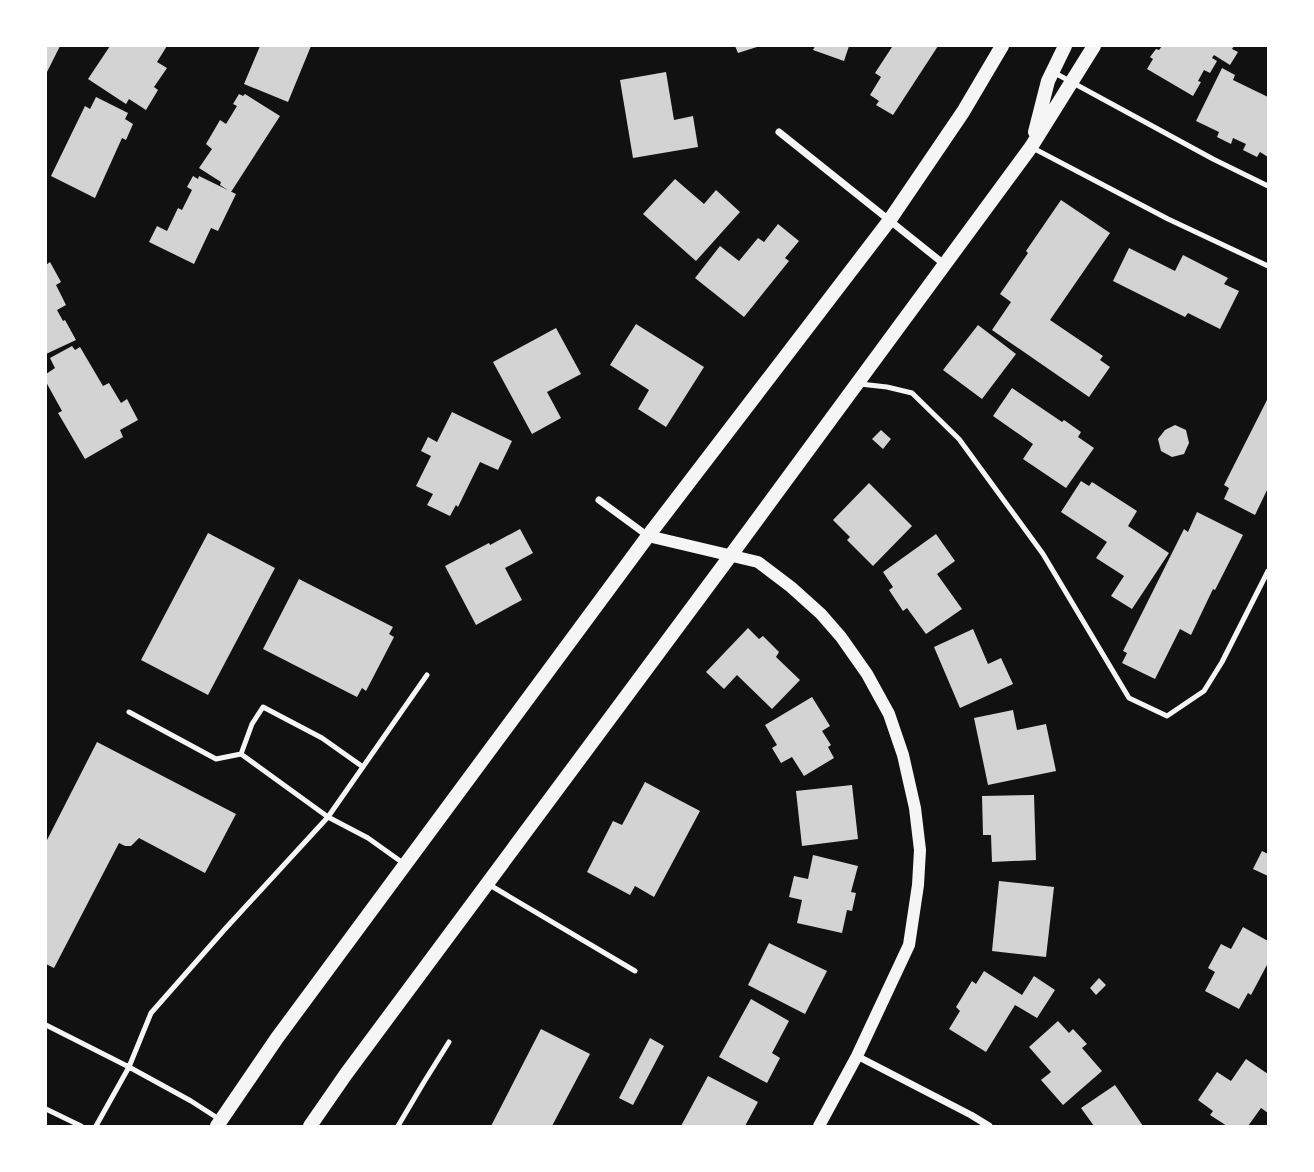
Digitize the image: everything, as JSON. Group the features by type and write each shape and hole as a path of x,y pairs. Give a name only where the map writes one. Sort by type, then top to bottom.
{"main road":[{"path":"219,1123 277,1038 648,536 889,221 963,112 1002,46"},
{"path":"1031,147 1048,81 1065,46"},
{"path":"310,1126 1031,147 1094,46"}],"street":[{"path":"779,132 944,264"},
{"path":"599,500 648,536 758,562 811,605 841,637 867,674 889,714 903,755 915,808 920,850 909,945 857,1056 819,1126"},
{"path":"857,1056 989,1126"}],"lane":[{"path":"1052,72 1213,159 1269,186"},
{"path":"1031,147 1168,219 1269,266"},
{"path":"858,384 912,393 960,439 1043,554 1129,698 1167,716 1204,691 1269,571"},
{"path":"96,1126 129,1067 151,1013 328,817 427,675"},
{"path":"241,754 252,724 263,707 322,738 363,767"},
{"path":"128,712 216,759 241,754 328,817 368,838 406,865"},
{"path":"488,884 635,971"},
{"path":"46,1025 191,1101 219,1123"},
{"path":"398,1126 449,1042"},
{"path":"46,1109 81,1126"}],"building":[{"path":"46,46 60,46 46,74"},
{"path":"110,46 167,46 157,62 167,68 154,87 158,90 146,110 129,99 126,104 88,79"},
{"path":"260,46 311,46 288,102 244,84"},
{"path":"735,46 760,46 738,53"},
{"path":"815,46 849,46 844,61 813,50"},
{"path":"890,46 938,46 893,115 876,105 879,101 870,95 881,77 875,73 892,47"},
{"path":"1162,46 1234,46 1232,49 1238,52 1230,65 1214,55 1212,58 1217,61 1210,73 1204,70 1193,96 1147,69 1153,59 1150,57"},
{"path":"1222,68 1235,75 1233,80 1268,97 1268,157 1260,152 1257,157 1243,150 1246,144 1233,138 1231,144 1217,137 1219,132 1196,121"},
{"path":"666,72 674,120 693,116 698,147 633,158 620,80"},
{"path":"239,94 245,94 280,116 231,192 199,168 212,149 206,144 220,120 226,124 237,106 233,104"},
{"path":"96,97 128,113 125,119 133,124 126,140 122,138 95,198 51,176 85,106 90,109"},
{"path":"193,176 198,179 199,176 236,194 218,231 211,228 194,264 149,242 157,226 167,231 178,208 182,210 192,190 187,187"},
{"path":"675,179 704,204 716,190 740,212 696,261 643,214"},
{"path":"1061,200 1110,233 1050,320 1103,356 1100,360 1110,367 1089,397 992,330 1011,302 1000,294"},
{"path":"778,224 799,241 785,258 789,261 744,317 695,278 720,246 739,261 758,238 764,242"},
{"path":"1129,248 1175,271 1183,255 1228,278 1224,284 1239,291 1220,329 1188,313 1185,317 1113,281"},
{"path":"50,262 61,282 56,285 66,305 57,310 76,340 46,354 46,265"},
{"path":"636,324 704,367 666,427 638,409 649,390 610,365"},
{"path":"978,325 1016,354 982,399 943,370"},
{"path":"556,328 581,374 547,392 561,418 532,434 493,362"},
{"path":"72,346 75,350 80,347 103,386 109,383 121,403 127,399 138,420 120,430 123,437 85,459 58,413 62,411 46,382 46,374 55,368 50,358"},
{"path":"1012,388 1081,432 1078,437 1094,448 1066,488 1023,459 1033,444 993,416"},
{"path":"1268,398 1268,488 1255,515 1224,499 1229,488 1224,485"},
{"path":"452,412 512,441 498,470 480,462 458,507 456,505 450,516 427,505 433,494 416,486 431,456 421,451 428,437 437,442"},
{"path":"1175,425 1186,430 1189,443 1184,454 1172,457 1161,451 1158,439 1165,430"},
{"path":"881,430 891,439 883,449 872,439"},
{"path":"1081,481 1089,486 1092,482 1137,511 1128,526 1169,553 1132,609 1111,596 1124,576 1096,558 1107,542 1061,512"},
{"path":"869,483 912,526 873,566 847,540 850,537 833,520"},
{"path":"1197,512 1243,535 1191,635 1180,629 1155,679 1122,663 1127,653 1123,651 1184,529 1188,532"},
{"path":"520,529 533,553 505,568 522,600 476,625 445,566"},
{"path":"208,533 275,568 208,695 141,660"},
{"path":"936,534 955,561 937,574 962,609 926,634 907,608 903,611 889,590 893,587 883,572"},
{"path":"299,579 393,627 389,634 394,637 366,691 362,688 357,697 263,649"},
{"path":"748,628 759,639 763,636 779,652 776,657 800,680 772,709 737,675 724,689 706,672"},
{"path":"973,629 988,664 1001,658 1013,684 960,708 934,647"},
{"path":"812,697 830,726 822,731 831,745 828,747 834,758 804,776 792,757 781,763 772,748 777,745 765,725"},
{"path":"1013,710 1017,730 1046,724 1056,771 988,785 974,718"},
{"path":"97,742 236,814 205,873 139,838 131,846 119,843 54,968 46,964 46,842"},
{"path":"645,782 700,811 654,897 635,886 630,895 587,872 613,821 622,825"},
{"path":"852,785 858,839 802,846 796,791"},
{"path":"1034,795 1036,860 992,862 991,835 983,835 982,796"},
{"path":"1262,851 1268,854 1268,876 1253,869"},
{"path":"813,855 858,866 851,892 856,893 852,911 847,910 842,933 797,923 802,900 789,897 794,876 808,879"},
{"path":"999,881 1054,887 1046,957 992,951"},
{"path":"1243,927 1268,941 1268,963 1251,995 1248,993 1239,1009 1205,991 1215,972 1208,968 1221,944 1231,949"},
{"path":"769,943 827,971 805,1014 748,985"},
{"path":"984,971 1022,995 1034,976 1055,990 1037,1018 1015,1005 986,1052 949,1029 960,1011 956,1007 972,981 976,984"},
{"path":"1099,978 1106,985 1096,995 1090,988"},
{"path":"751,999 789,1021 772,1053 780,1058 767,1083 719,1057"},
{"path":"1058,1021 1069,1033 1073,1029 1087,1044 1082,1048 1102,1071 1063,1105 1041,1080 1051,1072 1029,1047"},
{"path":"541,1029 590,1054 552,1126 491,1126"},
{"path":"650,1038 664,1046 633,1105 619,1098"},
{"path":"1246,1059 1268,1074 1268,1113 1261,1108 1248,1126 1227,1126 1210,1115 1213,1111 1198,1100 1217,1072 1231,1081"},
{"path":"708,1076 758,1102 745,1126 681,1126"},
{"path":"1115,1085 1143,1126 1094,1126 1081,1108"}]}
